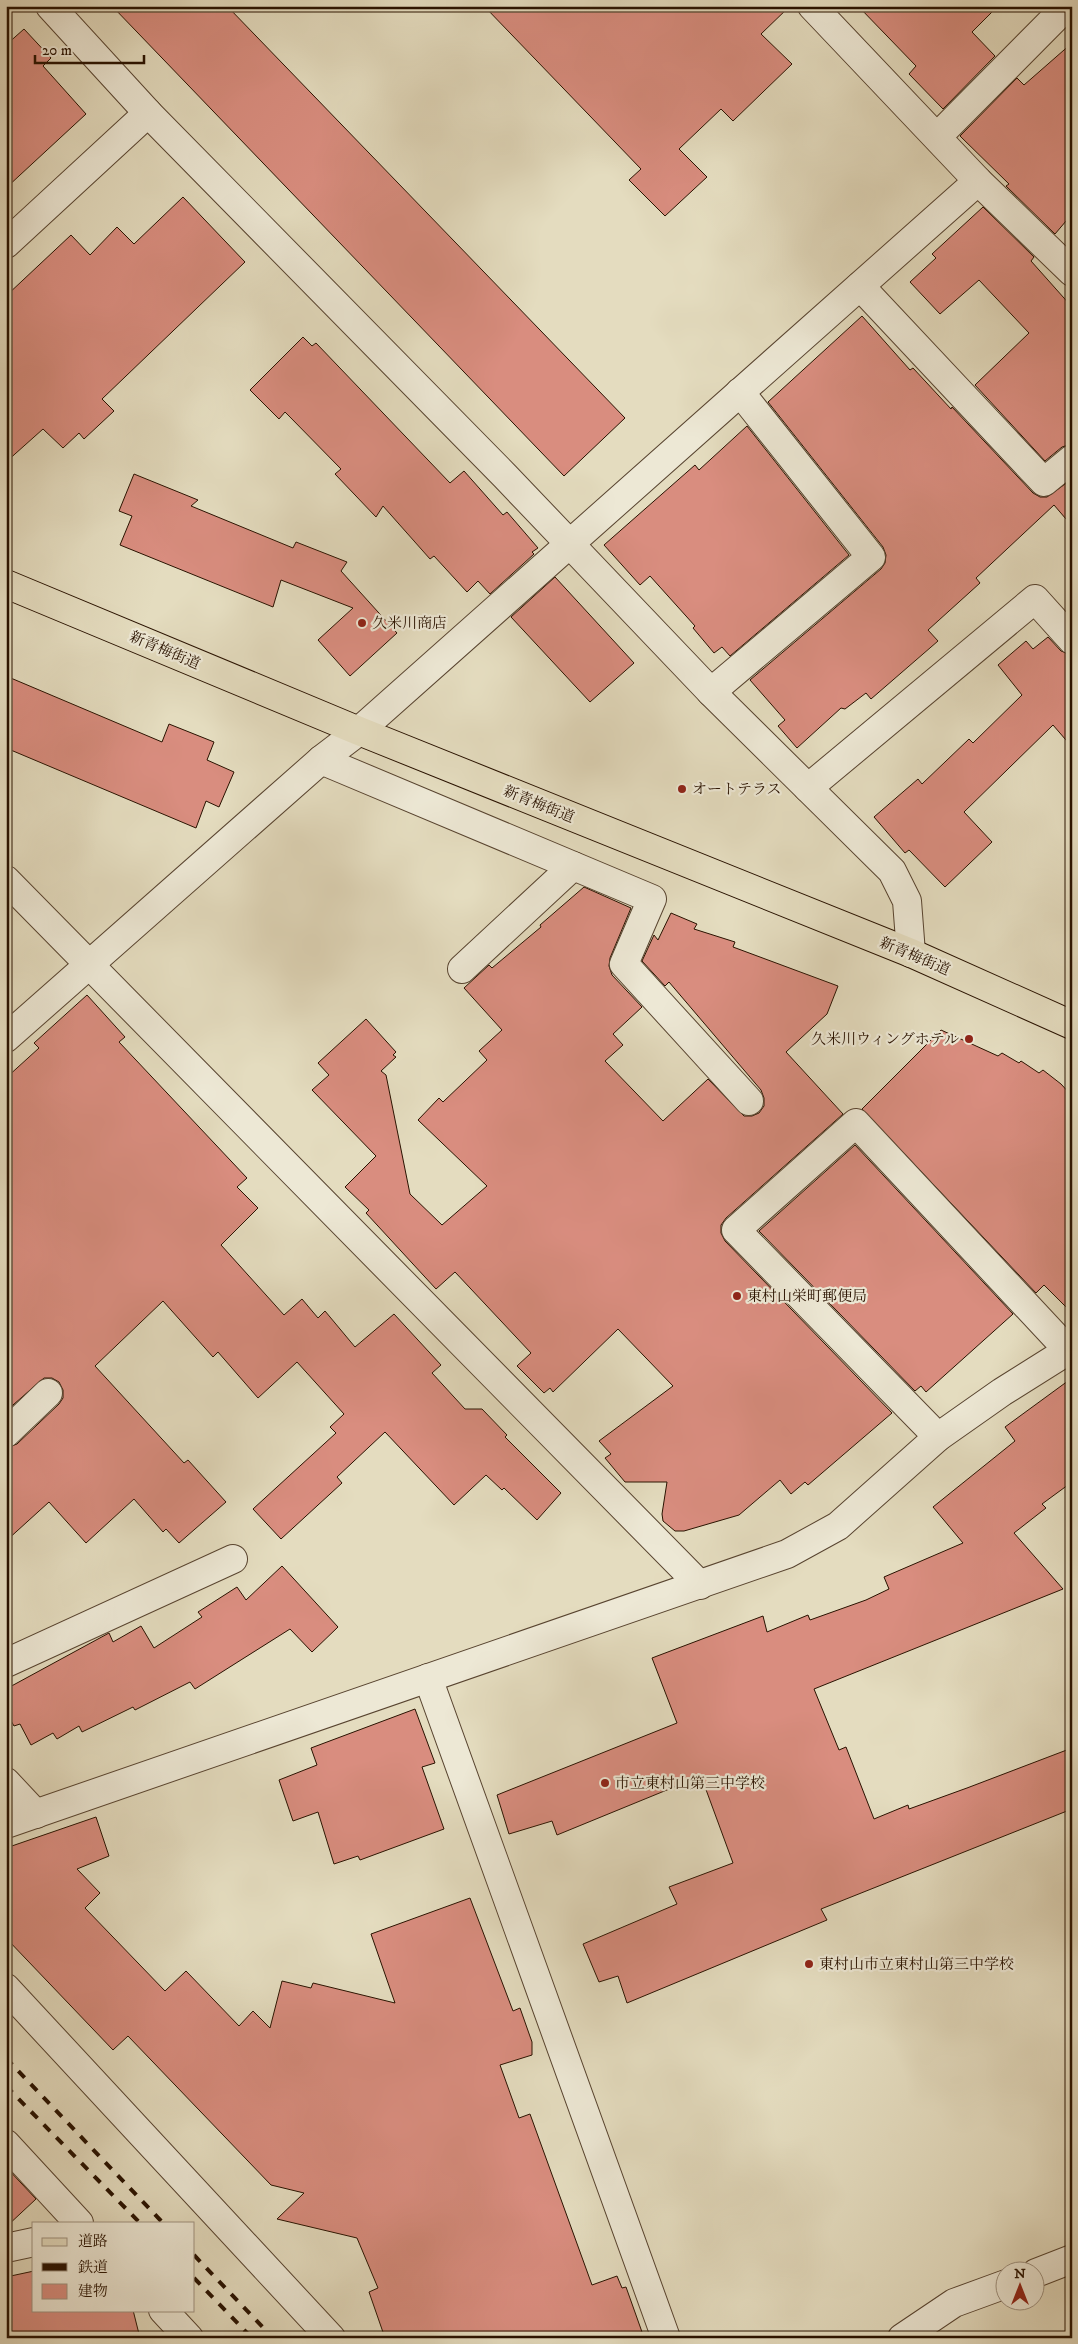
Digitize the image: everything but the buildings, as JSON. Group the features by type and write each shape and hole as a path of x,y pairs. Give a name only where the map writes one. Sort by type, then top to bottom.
{"main road":[{"name":"新青梅街道","path":"6,584 359,731 911,953 1072,1025"}],"street":[{"path":"50,6 148,113 569,543 710,692 892,871 907,901 911,953"},
{"path":"812,6 978,181 1070,266"},
{"path":"937,137 1067,6"},
{"path":"6,244 148,113"},
{"path":"6,1038 91,965 321,760 359,731 978,181"},
{"path":"860,286 1044,482 1072,459"},
{"path":"710,692 871,557 740,392"},
{"path":"808,788 1035,599 1072,640"},
{"path":"321,760 652,899 624,964 749,1101"},
{"path":"462,969 573,866"},
{"path":"6,880 700,1585"},
{"path":"6,1824 787,1554 838,1526 938,1437 1002,1392 1070,1349 856,1123 736,1230 938,1437"},
{"path":"6,1433 48,1393"},
{"path":"6,1663 233,1559"},
{"path":"428,1678 666,2338"},
{"path":"6,1782 36,1814"},
{"path":"6,1988 331,2338"},
{"path":"6,2144 78,2222"},
{"path":"6,2248 32,2242"},
{"path":"1046,2269 1072,2259"},
{"path":"902,2338 954,2303 996,2288"},
{"path":"165,2312 189,2338"}],"railway":[{"path":"6,2058 162,2222"},
{"path":"6,2086 139,2222"},
{"path":"195,2256 273,2338"},
{"path":"195,2279 252,2338"}],"place":[{"name":"久米川商店","path":"362,623"},
{"name":"オートテラス","path":"682,789"},
{"name":"久米川ウィングホテル","path":"969,1039"},
{"name":"東村山栄町郵便局","path":"737,1296"},
{"name":"市立東村山第三中学校","path":"605,1783"},
{"name":"東村山市立東村山第三中学校","path":"809,1964"}]}
